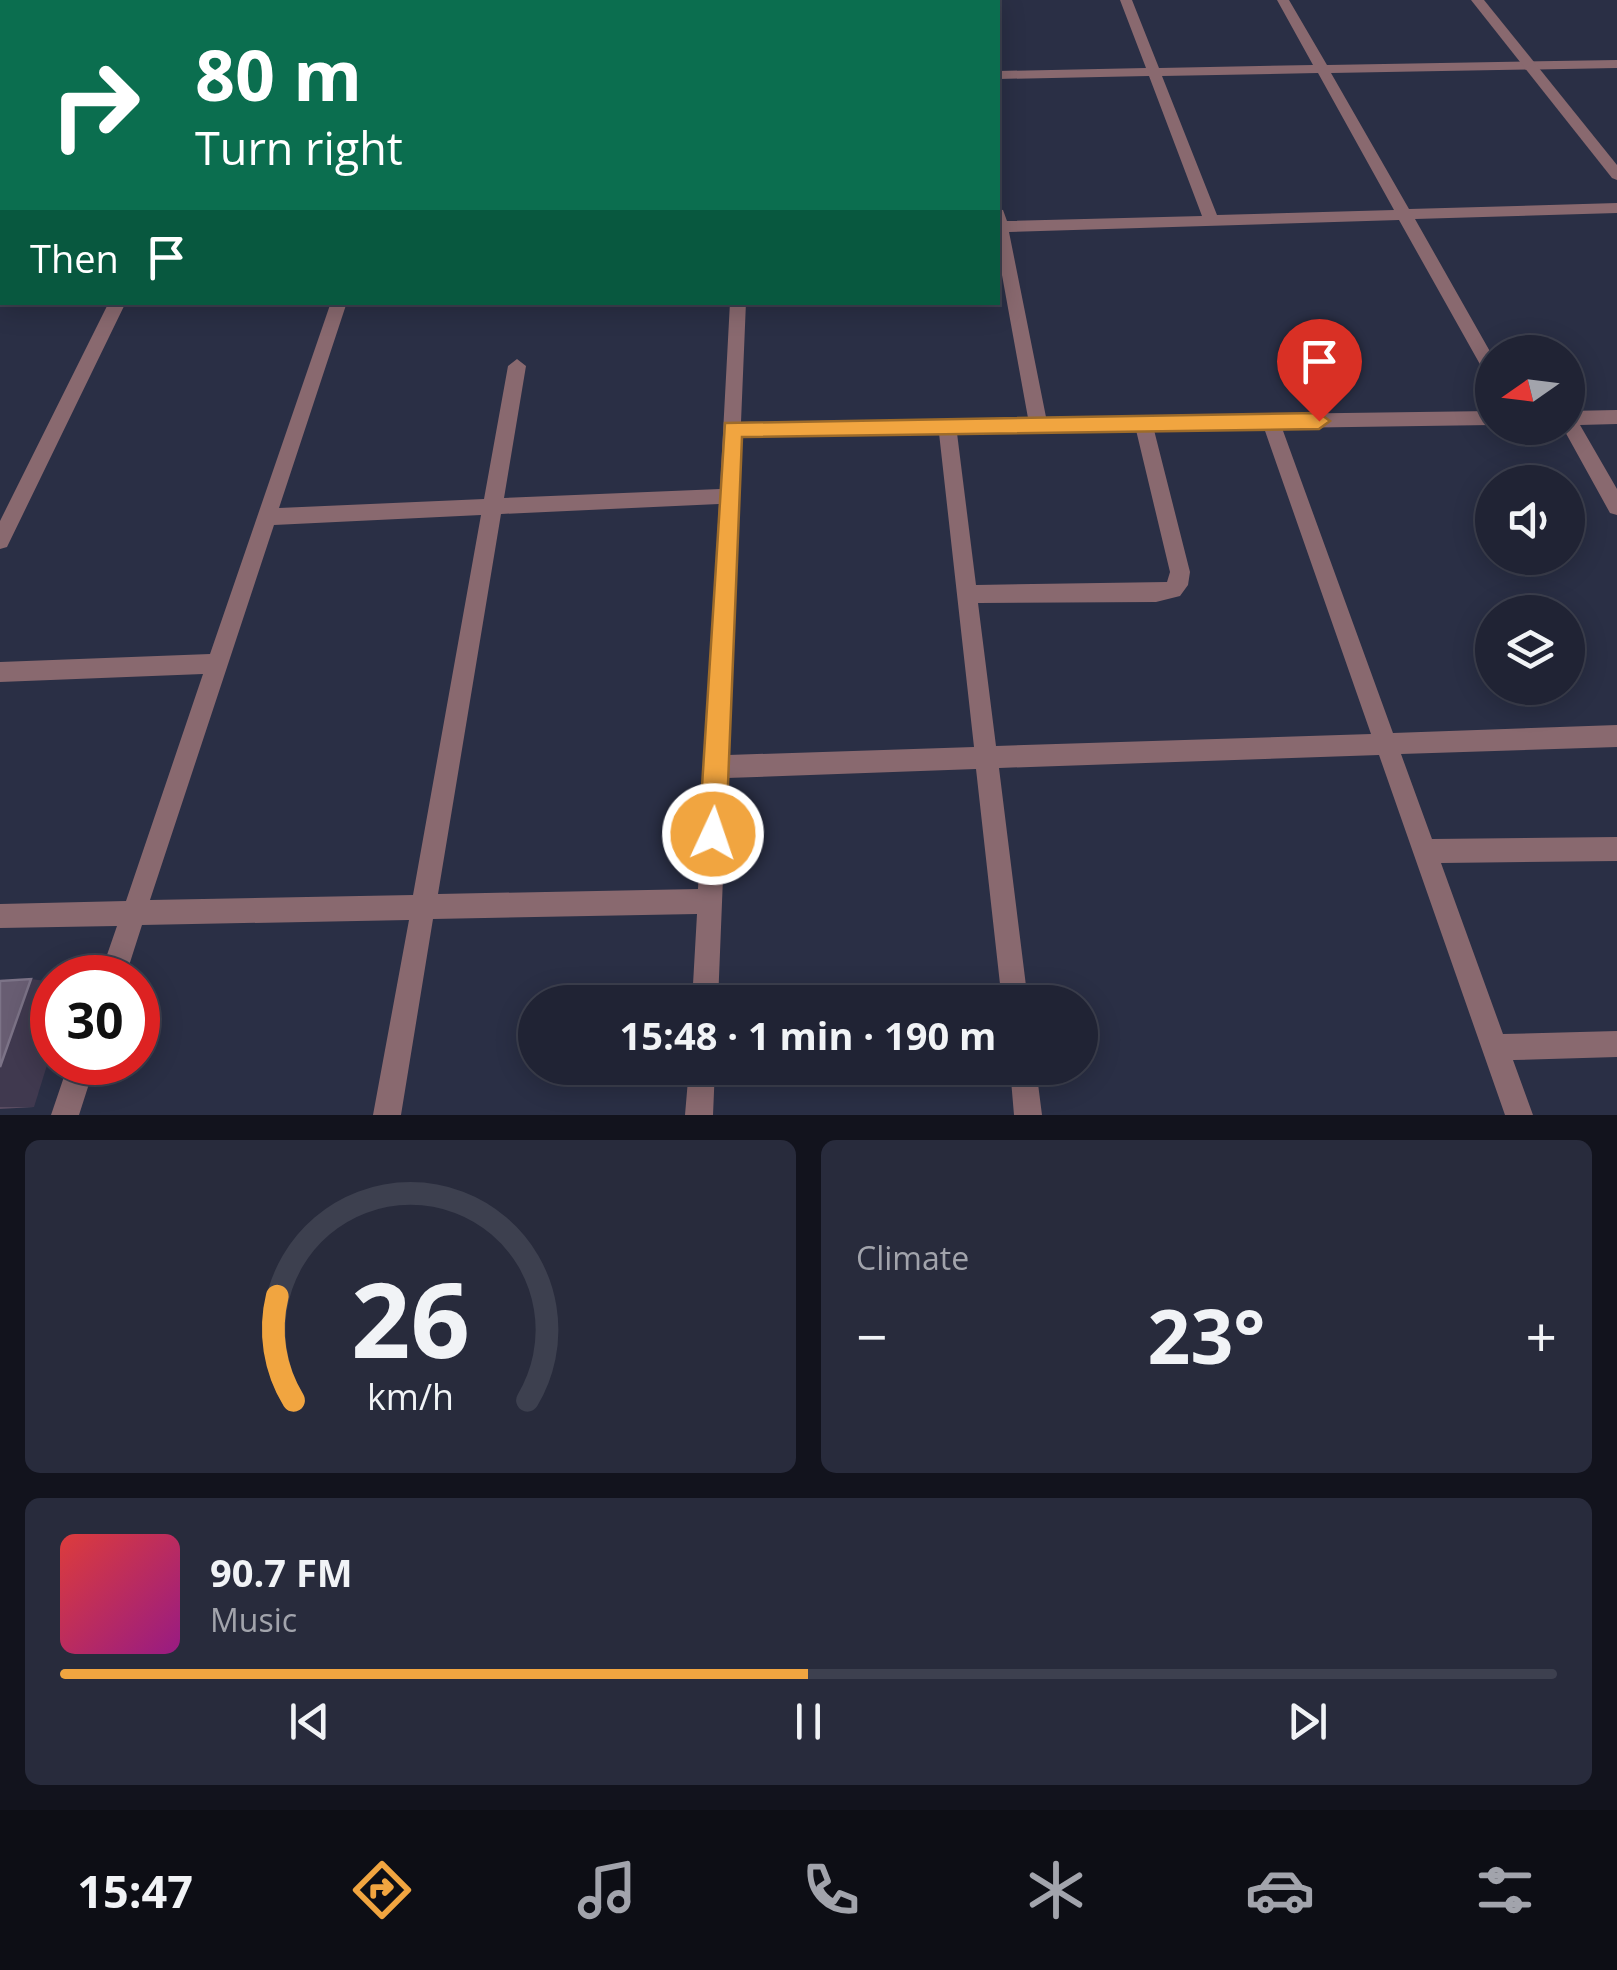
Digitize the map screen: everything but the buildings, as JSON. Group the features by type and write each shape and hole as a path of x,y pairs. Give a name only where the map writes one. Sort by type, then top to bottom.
{"street":[{"path":"1126,0 1211,219"},
{"path":"1283,0 1475,340"},
{"path":"1477,0 1617,175"},
{"path":"1000,75 1617,64"},
{"path":"1000,222 1617,208"},
{"path":"1000,232 1038,422"},
{"path":"0,542 117,305"},
{"path":"119,955 339,305"},
{"path":"706,985 738,305"},
{"path":"387,1115 517,366"},
{"path":"1585,418 1617,417"},
{"path":"732,429 1475,418"},
{"path":"1270,421 1518,1115"},
{"path":"966,594 1156,592 1178,585 1180,572 1143,422"},
{"path":"947,424 1013,985"},
{"path":"1582,445 1617,507"},
{"path":"267,517 729,496"},
{"path":"0,672 217,664"},
{"path":"716,766 1617,736"},
{"path":"1424,851 1617,849"},
{"path":"0,916 134,910 710,901"},
{"path":"1494,1047 1617,1044"},
{"path":"65,1115 75,1085"},
{"path":"699,1115 701,1085"},
{"path":"1024,1085 1028,1115"}],"route":[{"path":"713,834 732,429 1319,421"}]}
